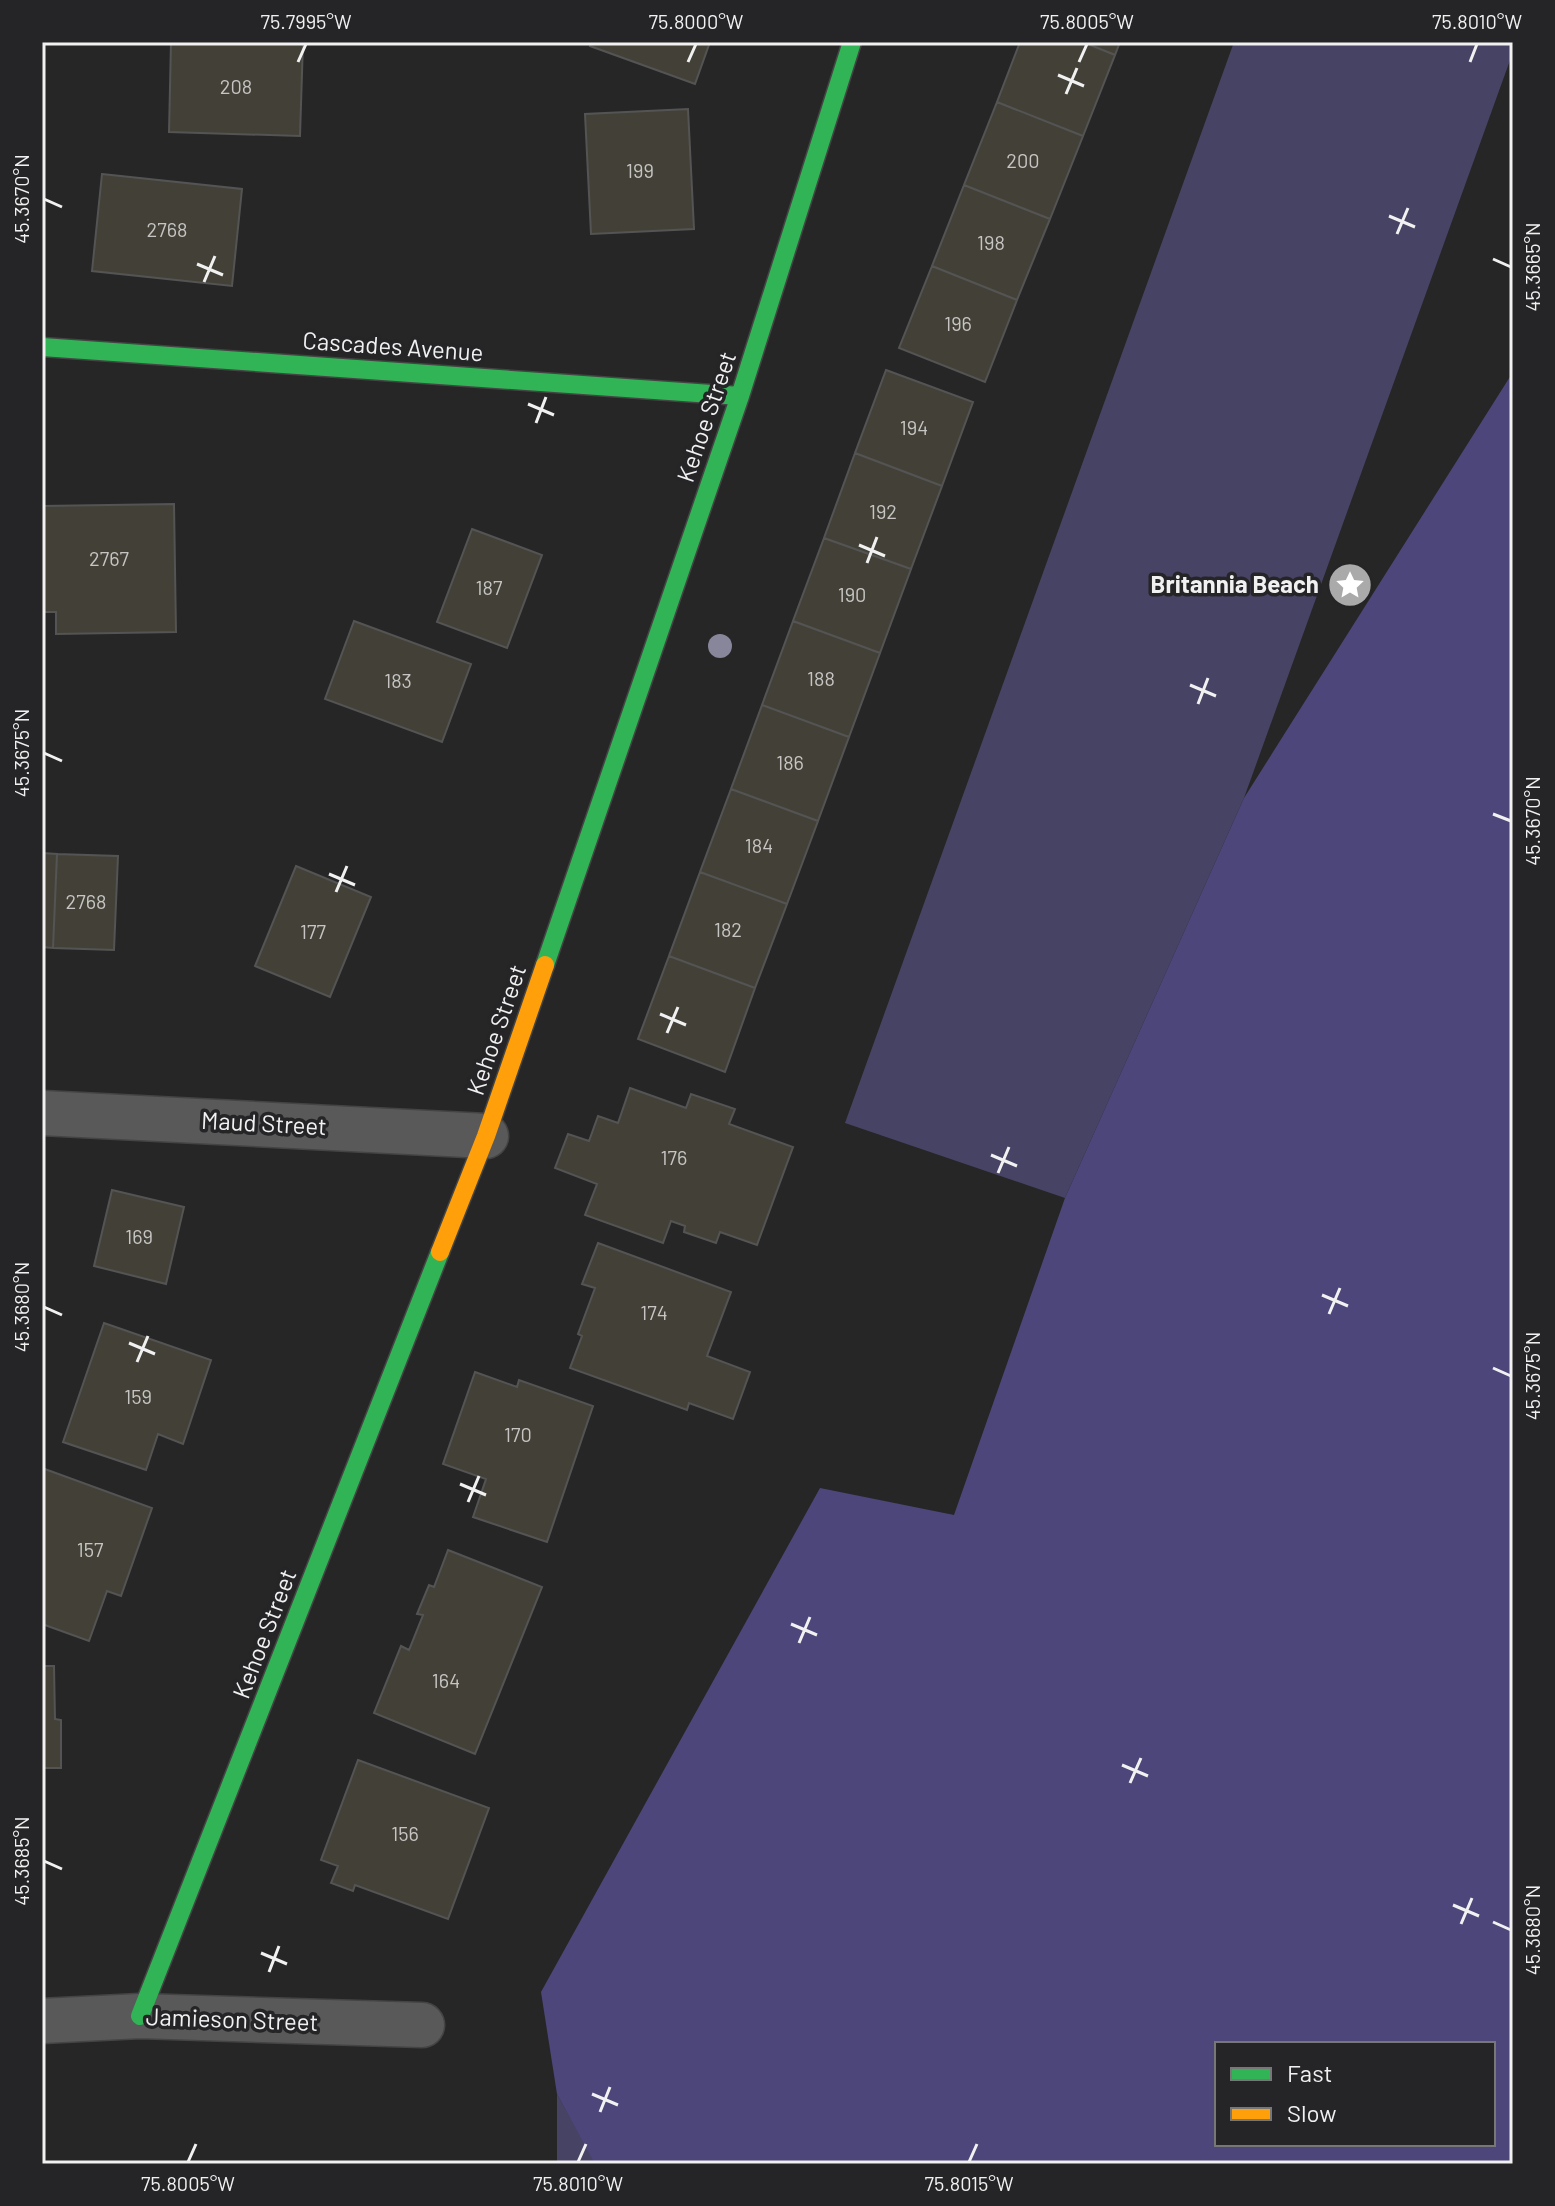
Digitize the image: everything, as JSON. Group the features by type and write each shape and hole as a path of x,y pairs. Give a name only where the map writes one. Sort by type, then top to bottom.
{"street":[{"name":"Kehoe Street","path":"140,2016 486,1136 740,396 852,42"},
{"name":"Cascades Avenue","path":"42,347 740,396"},
{"name":"Maud Street","path":"42,1113 486,1136"},
{"name":"Jamieson Street","path":"42,2021 140,2016 422,2025"}],"shaded area":[{"path":"1234,42 1513,42 1513,52 1244,798 1065,1198 845,1123"},
{"path":"1513,372 1513,2164 595,2164 557,2094 541,1992 820,1488 954,1515 1065,1198 1244,798"},
{"path":"557,2094 596,2164 557,2164"}],"building":[{"path":"171,42 303,42 300,136 169,132"},
{"path":"591,42 710,42 695,84 590,46"},
{"path":"1020,42 1083,42 1115,55 1083,136 997,102"},
{"path":"1083,42 1120,42 1115,55"},
{"path":"997,102 1083,136 1050,219 964,185"},
{"path":"688,109 694,229 591,234 585,114"},
{"path":"102,174 242,189 232,286 92,271"},
{"path":"964,185 1050,219 1017,300 932,266"},
{"path":"932,266 1017,300 985,382 899,348"},
{"path":"886,370 973,402 942,486 855,453"},
{"path":"855,453 942,486 911,569 824,538"},
{"path":"174,504 176,632 56,634 56,612 42,612 42,506"},
{"path":"472,529 542,555 507,648 437,622"},
{"path":"824,538 911,569 880,653 793,621"},
{"path":"354,621 471,664 442,742 325,699"},
{"path":"793,621 880,653 849,737 762,705"},
{"path":"762,705 849,737 818,821 731,789"},
{"path":"731,789 818,821 787,904 700,872"},
{"path":"42,853 57,854 53,948 42,947"},
{"path":"57,854 118,856 114,950 53,948"},
{"path":"296,866 371,897 330,997 255,966"},
{"path":"700,872 787,904 755,988 669,956"},
{"path":"669,956 755,988 725,1072 638,1039"},
{"path":"630,1088 686,1108 691,1094 735,1109 729,1124 793,1147 757,1245 720,1232 716,1243 684,1232 685,1226 671,1221 663,1243 585,1215 597,1184 555,1168 568,1134 589,1141 598,1116 618,1123"},
{"path":"112,1190 184,1207 166,1284 94,1266"},
{"path":"598,1243 731,1292 707,1356 750,1372 733,1419 689,1403 687,1410 570,1368 582,1336 578,1334 595,1288 582,1284"},
{"path":"104,1323 211,1360 183,1444 158,1434 146,1470 63,1442"},
{"path":"475,1372 517,1387 519,1380 593,1406 547,1542 473,1517 486,1479 443,1464"},
{"path":"42,1468 152,1508 121,1596 107,1591 89,1641 42,1624"},
{"path":"448,1550 542,1587 475,1754 374,1713 401,1646 409,1650 423,1615 417,1614 429,1585 434,1587"},
{"path":"42,1666 54,1666 55,1719 61,1720 61,1768 42,1768"},
{"path":"358,1760 489,1808 448,1919 355,1885 353,1891 331,1883 338,1866 321,1860"}],"traffic: fast":[{"path":"545,965 740,396 852,42"},
{"path":"42,347 740,396"},
{"path":"140,2016 440,1252"}],"traffic: slow":[{"path":"440,1252 486,1136 545,965"}],"place":[{"name":"Britannia Beach","path":"1350,585"}]}
